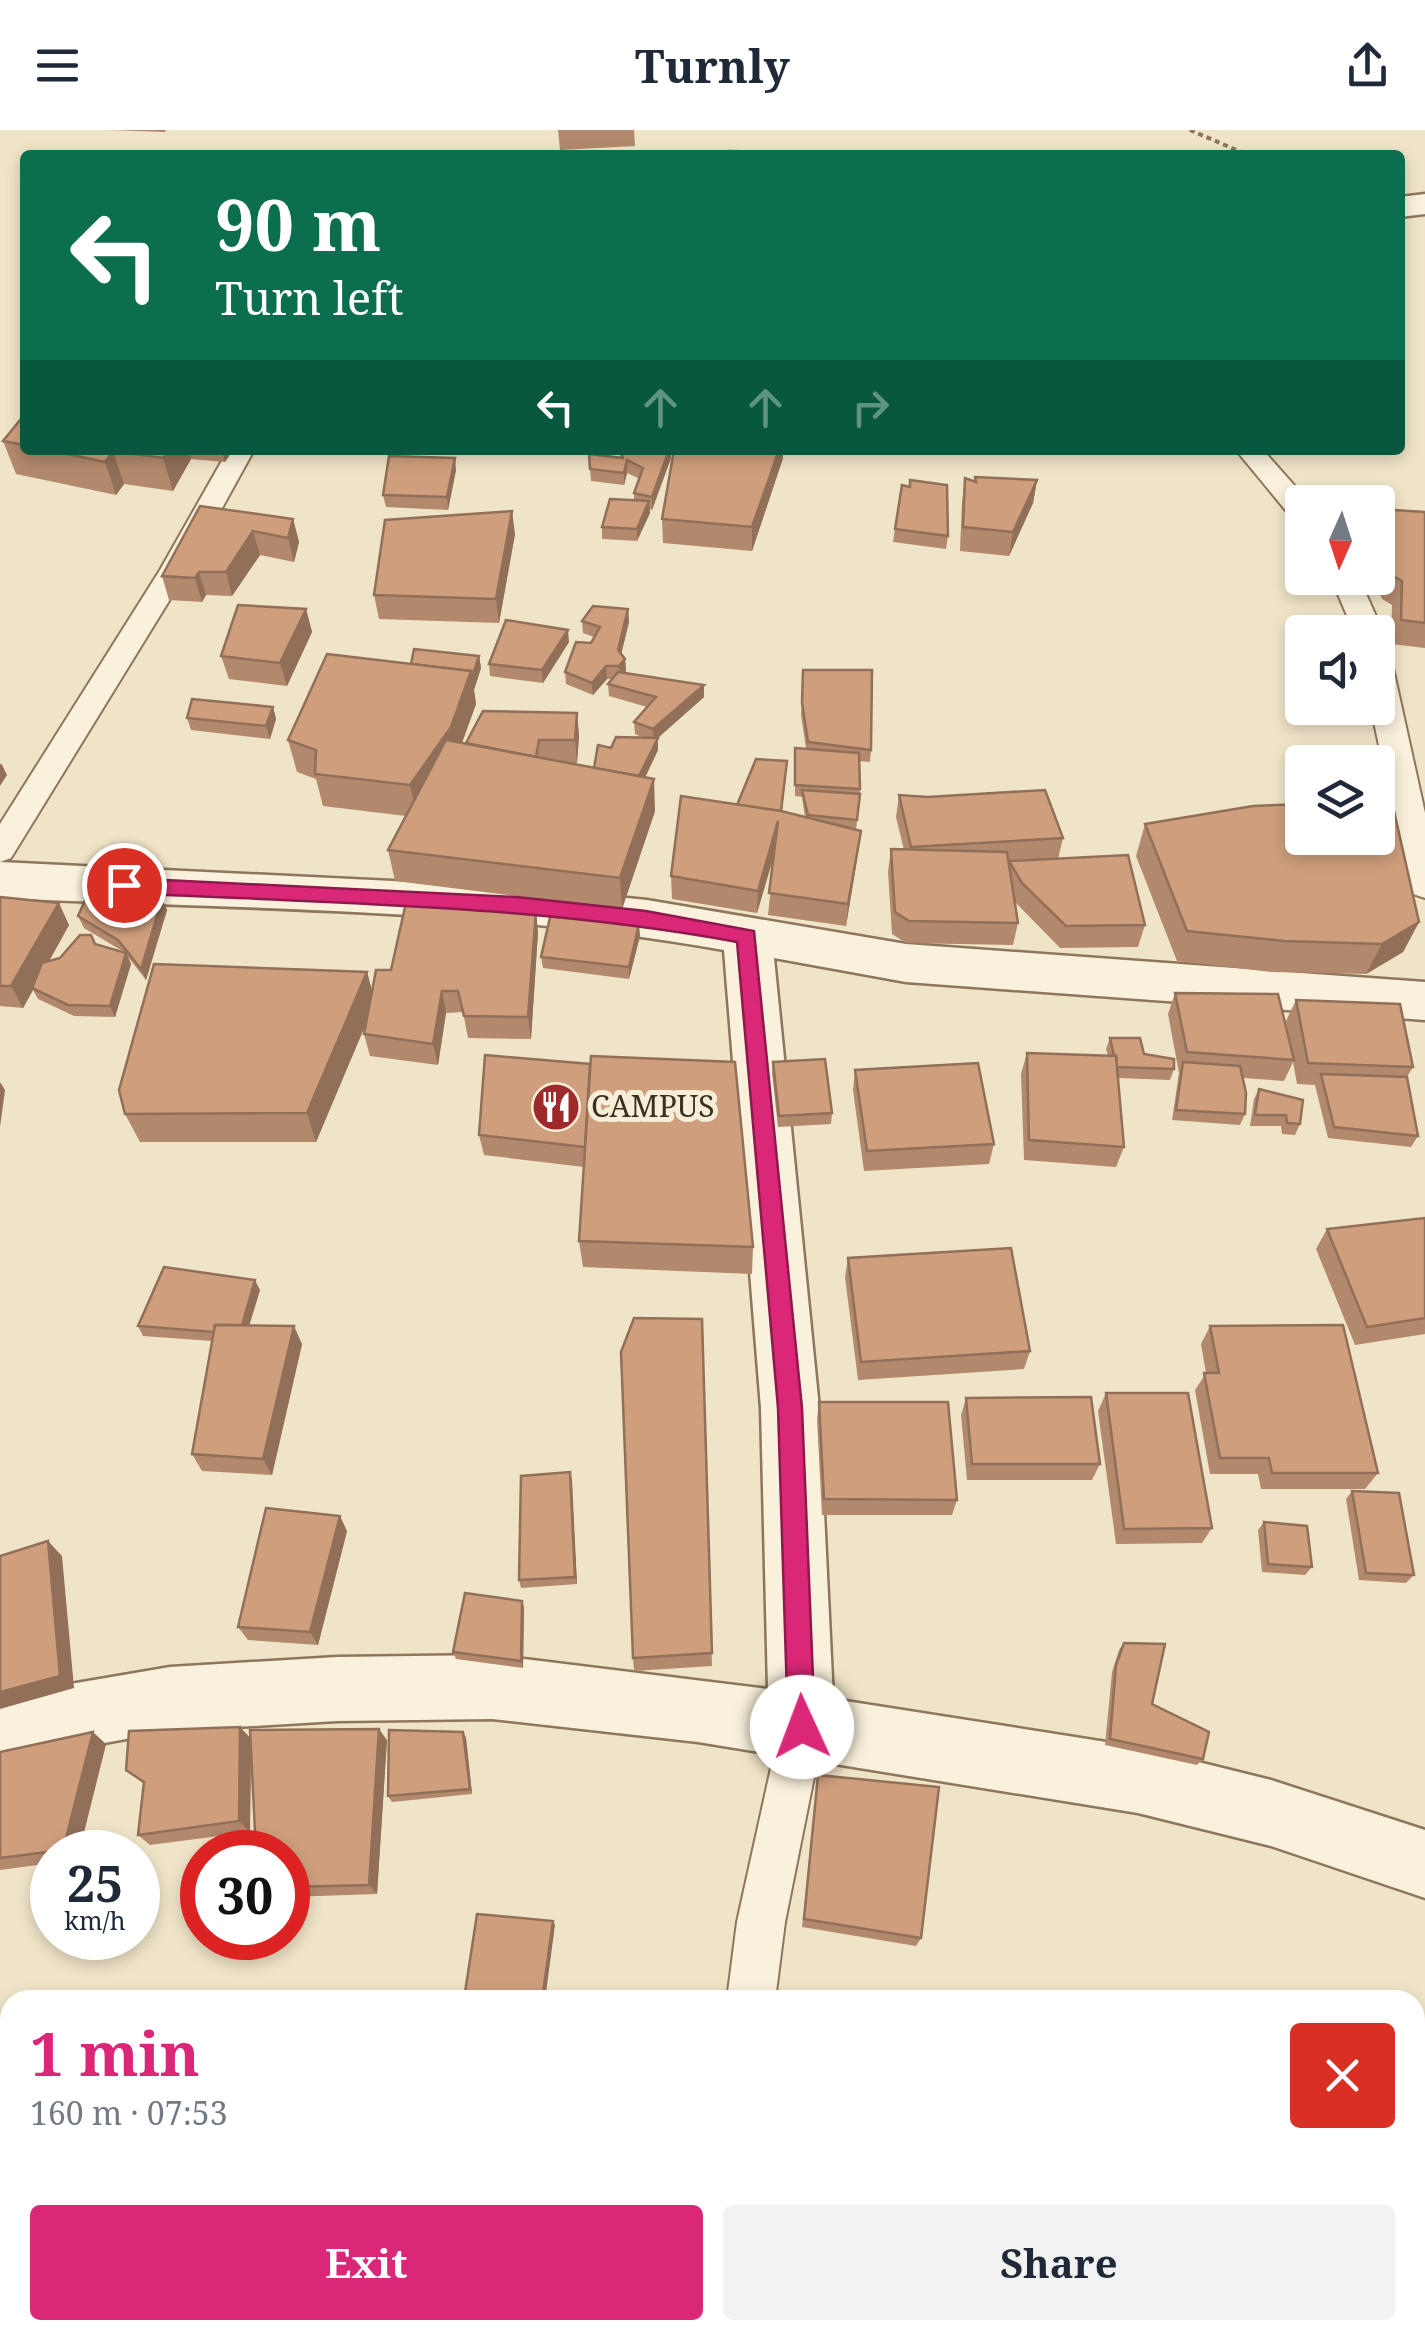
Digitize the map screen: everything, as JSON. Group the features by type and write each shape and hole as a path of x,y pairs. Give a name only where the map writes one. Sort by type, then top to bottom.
{"street":[{"path":"0,880 517,904 646,918 906,963 1425,1001"},
{"path":"747,936 790,1408 802,1727"},
{"path":"0,1730 170,1699 337,1689 492,1688 698,1710 1138,1780 1271,1813 1425,1864"}],"lane":[{"path":"0,850 174,570 238,455"},
{"path":"1253,455 1285,492"},
{"path":"1390,725 1425,886"},
{"path":"752,1990 761,1922 802,1727"}],"path":[{"path":"1190,130 1236,150"}],"building":[{"path":"20,420 20,444 3,441"},
{"path":"72,455 110,455 105,462"},
{"path":"589,455 623,458 622,455 667,455 652,497 634,493 643,468 627,460 624,473 590,469"},
{"path":"673,455 777,455 752,527 662,519"},
{"path":"389,456 455,458 447,497 383,495"},
{"path":"975,477 1037,480 1013,532 963,527 965,478 976,482"},
{"path":"910,480 947,485 948,536 895,529 902,485 910,487"},
{"path":"610,499 649,501 637,529 602,527"},
{"path":"200,506 293,519 288,538 253,531 226,572 199,572 195,578 162,576"},
{"path":"1395,510 1425,512 1425,623 1401,620 1402,581 1395,577"},
{"path":"512,511 496,599 374,595 385,520"},
{"path":"238,605 306,609 280,663 221,656"},
{"path":"593,606 628,609 618,650 625,659 619,666 606,666 592,683 565,672 576,642 591,643 600,627 582,621"},
{"path":"506,620 568,630 542,670 489,664"},
{"path":"414,649 479,656 472,677 471,671 411,664"},
{"path":"327,654 471,671 451,727 410,785 315,774 316,750 288,740"},
{"path":"803,670 872,670 871,750 808,742 802,703"},
{"path":"618,672 704,685 653,729 634,722 656,697 608,684"},
{"path":"192,699 273,707 266,726 187,718"},
{"path":"483,711 577,713 575,740 539,740 536,757 466,743"},
{"path":"616,737 658,738 639,776 594,768 598,745 611,748"},
{"path":"446,740 654,779 620,878 388,850"},
{"path":"795,748 859,753 860,789 795,785"},
{"path":"756,759 787,761 781,811 737,805"},
{"path":"802,790 860,794 857,820 808,815"},
{"path":"1045,790 1063,838 911,847 899,795 928,797"},
{"path":"681,796 781,811 861,831 848,904 769,893 778,821 758,891 671,876"},
{"path":"1285,805 1285,855 1395,855 1395,815 1419,922 1382,944 1284,941 1187,931 1145,824 1253,806"},
{"path":"891,849 1007,852 1018,923 909,921 895,912"},
{"path":"1128,855 1145,925 1066,926 1022,883 1009,861"},
{"path":"88,894 162,899 141,969 118,940 78,916"},
{"path":"0,897 59,903 11,986 0,986"},
{"path":"407,898 536,910 528,1017 464,1016 458,991 442,991 433,1044 364,1034 376,970 391,970"},
{"path":"551,913 639,924 629,967 541,957"},
{"path":"80,935 91,935 95,944 126,953 110,1006 68,1005 32,988 42,963 60,958"},
{"path":"154,964 367,972 307,1113 125,1114 119,1090"},
{"path":"1175,993 1278,994 1294,1060 1187,1052"},
{"path":"1296,1000 1400,1004 1413,1067 1308,1063"},
{"path":"1110,1038 1140,1038 1144,1054 1174,1059 1174,1069 1117,1067"},
{"path":"1027,1053 1116,1056 1124,1147 1029,1140"},
{"path":"485,1055 590,1064 585,1147 479,1135"},
{"path":"591,1056 735,1062 753,1247 579,1241"},
{"path":"825,1059 832,1113 779,1116 773,1062"},
{"path":"1183,1062 1240,1066 1246,1093 1245,1114 1176,1110"},
{"path":"978,1063 994,1144 867,1151 855,1070"},
{"path":"1321,1074 1407,1077 1418,1136 1334,1127"},
{"path":"1259,1089 1303,1100 1300,1124 1287,1123 1286,1115 1255,1115"},
{"path":"1425,1218 1425,1318 1367,1327 1327,1229"},
{"path":"1011,1248 1030,1351 861,1362 848,1258"},
{"path":"164,1267 255,1280 242,1325 215,1325 214,1332 138,1326"},
{"path":"634,1318 702,1319 712,1653 633,1658 621,1352"},
{"path":"215,1325 294,1326 263,1459 192,1454"},
{"path":"1343,1325 1378,1473 1272,1473 1269,1458 1220,1458 1204,1373 1219,1373 1210,1326"},
{"path":"1106,1393 1188,1393 1212,1528 1124,1529"},
{"path":"1091,1397 1100,1464 972,1464 966,1398"},
{"path":"819,1402 948,1402 957,1500 824,1499"},
{"path":"570,1472 575,1577 519,1580 521,1476"},
{"path":"1352,1491 1399,1493 1414,1575 1366,1573"},
{"path":"266,1508 340,1516 310,1632 238,1627"},
{"path":"1264,1522 1307,1526 1312,1567 1268,1564"},
{"path":"48,1541 60,1676 0,1692 0,1556"},
{"path":"465,1593 522,1601 521,1661 453,1652"},
{"path":"1124,1643 1165,1644 1152,1704 1209,1732 1203,1759 1110,1739 1116,1665"},
{"path":"240,1727 239,1821 160,1832 139,1830 144,1782 126,1770 129,1731"},
{"path":"379,1729 369,1885 310,1886 310,1830 255,1830 250,1730"},
{"path":"389,1730 463,1732 470,1789 388,1796"},
{"path":"93,1732 68,1830 30,1830 30,1854 0,1858 0,1752"},
{"path":"818,1775 939,1787 921,1938 804,1919"},
{"path":"477,1914 553,1921 543,1990 465,1990"}],"place":[{"name":"CAMPUS","path":"556,1107"}],"route":[{"path":"124,885 517,904 646,918 747,936 772,1173 790,1408 802,1727"}]}
